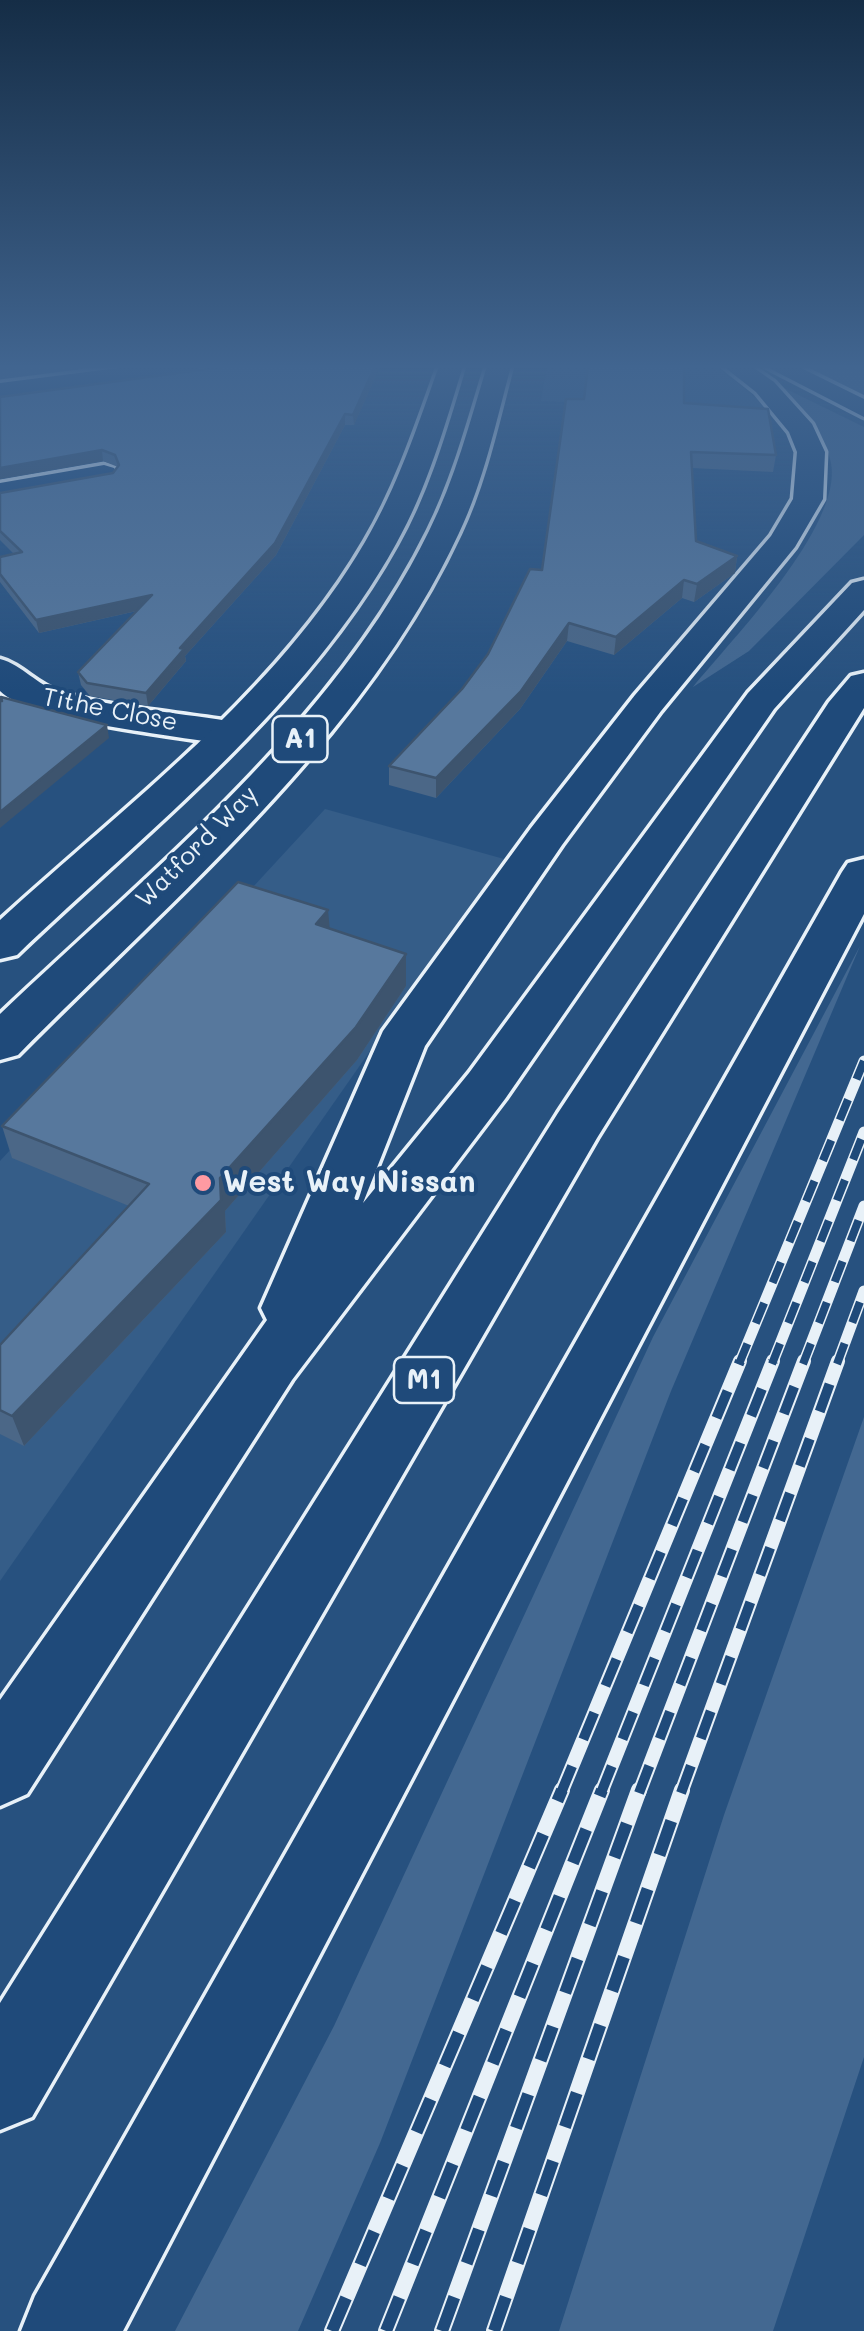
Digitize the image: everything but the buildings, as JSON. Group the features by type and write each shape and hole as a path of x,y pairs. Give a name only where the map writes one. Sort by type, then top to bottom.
{"main road":[{"path":"0,492 99,475"},
{"name":"Watford Way","path":"0,945 228,733 296,662 381,544 411,475"},
{"name":"Watford Way","path":"0,1043 274,771 396,619 452,514 464,475"},
{"path":"270,1362 401,1043 546,837 798,518 813,475"},
{"path":"0,1767 270,1362 487,1086 761,701 864,590"},
{"name":"Tithe Close","path":"0,670 21,691 56,703 228,733"},
{"name":"M1","path":"0,2085 576,1126 842,710 864,684"},
{"path":"70,2331 864,872"}],"shaded area":[{"path":"831,475 864,475 864,535 749,651 693,687 781,581 820,518"},
{"path":"325,809 504,859 0,1581 0,1161"},
{"path":"860,946 671,1391 380,2143 298,2331 175,2331 334,2026 653,1337"},
{"path":"864,1417 864,2057 773,2331 559,2331 724,1815"}],"railway":[{"path":"739,1364 864,1061"},
{"path":"772,1364 864,1132"},
{"path":"803,1364 864,1206"},
{"path":"837,1364 864,1291"},
{"path":"561,1793 740,1361"},
{"path":"601,1793 773,1361"},
{"path":"639,1793 804,1361"},
{"path":"681,1793 838,1361"},
{"path":"332,2331 562,1790"},
{"path":"386,2331 602,1790"},
{"path":"442,2331 639,1790"},
{"path":"494,2331 682,1790"}],"place":[{"name":"West Way Nissan","path":"203,1183"}]}
